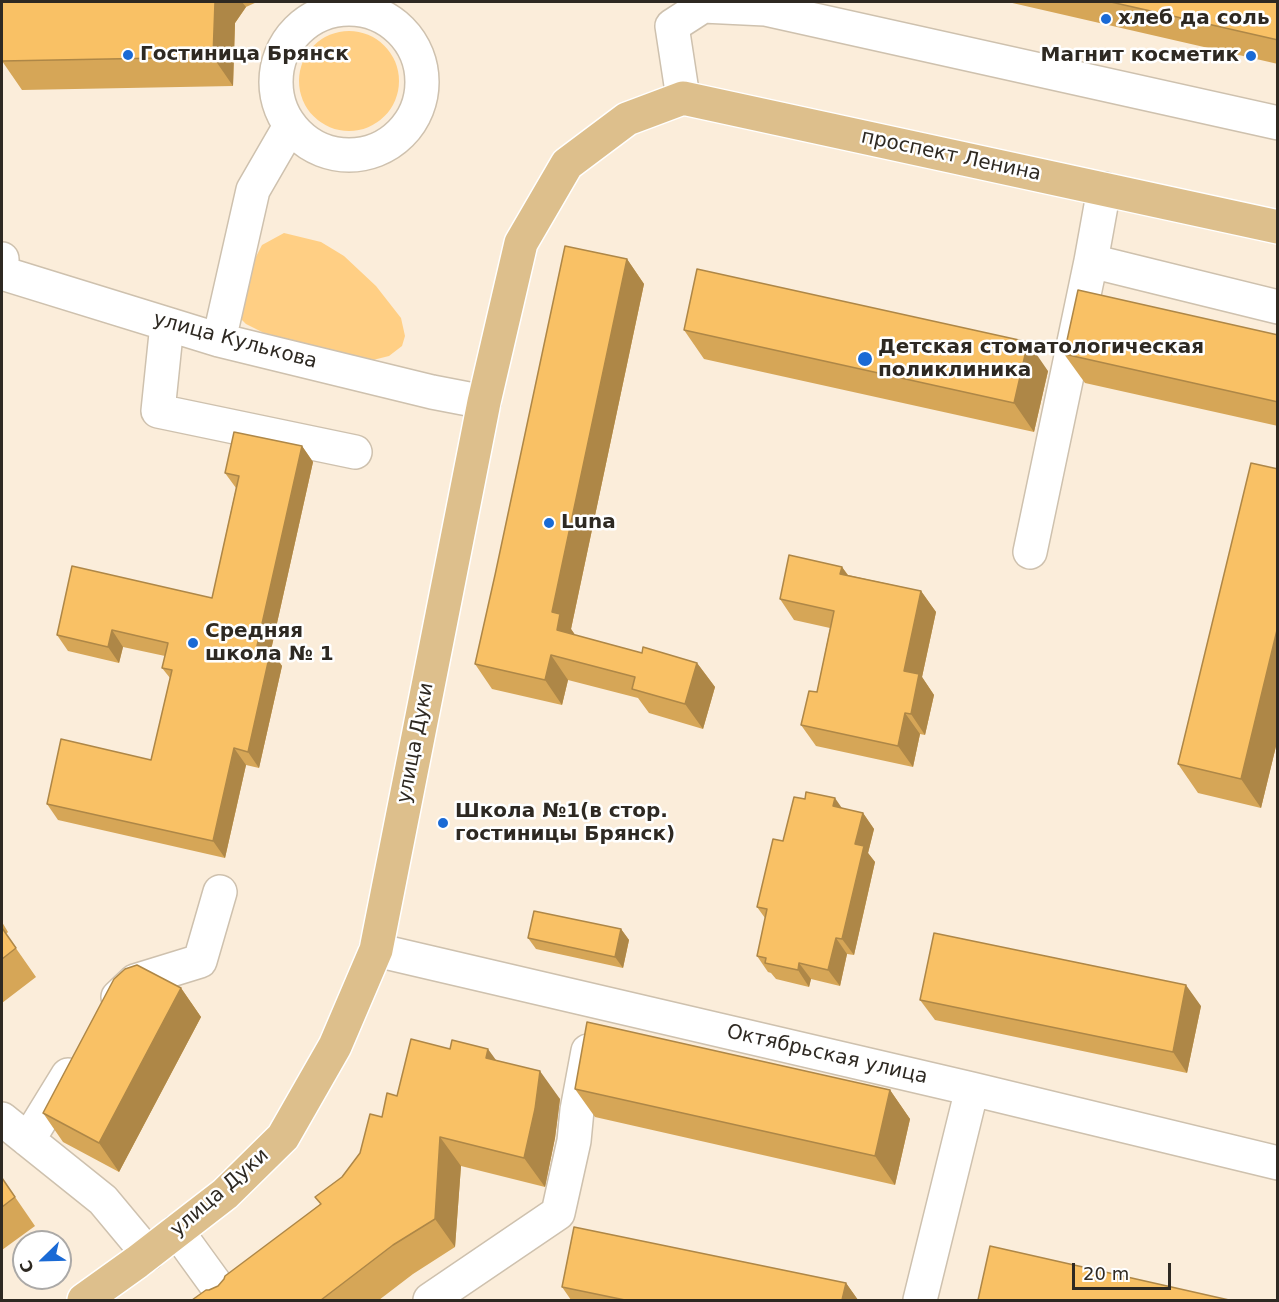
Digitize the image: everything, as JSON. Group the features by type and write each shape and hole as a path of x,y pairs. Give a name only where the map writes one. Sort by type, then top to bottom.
{"main road":[{"name":"улица Дуки","path":"84,1300 225,1194 283,1137 335,1046 376,950 484,402 521,243 567,164 627,119 683,98"},
{"name":"проспект Ленина","path":"683,98 1278,227"}],"street":[{"path":"683,98 672,14 703,6 765,9 1278,123"},
{"path":"370,7 400,29 415,48 422,71 422,95 413,118 398,137 378,150 354,155 330,153 308,143 290,126 279,105 276,80 280,57 292,36 310,20 332,10 370,7"},
{"path":"219,340 253,190 290,126"},
{"path":"1030,552 1104,189"},
{"name":"улица Кулькова","path":"2,259 2,273 219,340 432,392 484,402"},
{"path":"1091,261 1278,307"},
{"path":"167,324 158,411 355,452"},
{"path":"99,1024 111,1004 135,981 200,961 220,892"},
{"name":"Октябрьская улица","path":"376,950 1278,1163"},
{"path":"430,1300 558,1213 574,1141 577,1110 598,1002"},
{"path":"28,1140 81,1053"},
{"path":"920,1300 972,1089"},
{"path":"2,1119 103,1200 148,1254"},
{"path":"177,1231 227,1300"}],"shaded area":[{"path":"349,31 368,34 385,45 396,62 399,81 396,100 385,117 368,128 349,131 330,128 313,117 302,100 299,81 302,62 313,45 330,34"},
{"path":"284,233 321,242 344,256 376,286 401,318 405,336 402,346 389,356 373,360 264,333 246,324 236,314 237,294 262,245"}],"building":[{"path":"2,2 215,2 213,57 2,61"},
{"path":"1111,2 1278,2 1278,40"},
{"path":"565,246 627,259 552,612 560,614 557,630 642,653 643,647 697,663 685,704 632,689 635,677 551,655 545,680 475,664"},
{"path":"697,269 1028,342 1014,403 684,330"},
{"path":"1078,290 1278,335 1278,402 1064,354"},
{"path":"234,432 302,446 257,646 271,649 248,752 234,748 213,841 47,804 61,739 151,760 172,670 162,668 168,643 112,630 108,647 57,635 72,566 212,598 239,476 225,473"},
{"path":"1251,463 1278,469 1278,626 1241,779 1178,764"},
{"path":"789,555 842,567 840,574 921,591 904,671 919,674 911,714 905,713 898,746 801,725 809,691 817,692 834,611 780,599"},
{"path":"806,792 835,798 833,806 863,813 855,844 864,846 842,939 836,938 828,970 799,963 798,970 765,963 766,958 757,956 767,909 757,907 773,839 783,841 794,797 805,799"},
{"path":"534,911 621,929 615,957 528,938"},
{"path":"2,928 16,948 2,959"},
{"path":"934,933 1186,985 1173,1052 920,1000"},
{"path":"137,965 181,988 99,1143 43,1113 114,979 125,969"},
{"path":"587,1022 890,1090 875,1156 575,1089"},
{"path":"411,1039 450,1049 452,1040 488,1049 486,1058 540,1071 535,1109 524,1158 440,1137 435,1219 393,1245 321,1300 192,1300 206,1290 218,1286 225,1276 321,1204 315,1197 342,1177 360,1153 370,1114 382,1117 387,1093 397,1096"},
{"path":"2,1178 15,1197 2,1207"},
{"path":"574,1227 846,1283 842,1300 625,1300 562,1287"},
{"path":"990,1246 1229,1300 978,1300"}],"place":[{"name":"хлеб да соль","path":"1106,19"},
{"name":"Гостиница Брянск","path":"128,55"},
{"name":"Магнит косметик","path":"1251,56"},
{"name":"Детская стоматологическая поликлиника","path":"865,359"},
{"name":"Luna","path":"549,523"},
{"name":"Средняя школа № 1","path":"193,643"},
{"name":"Школа №1(в стор. гостиницы Брянск)","path":"443,823"}]}
